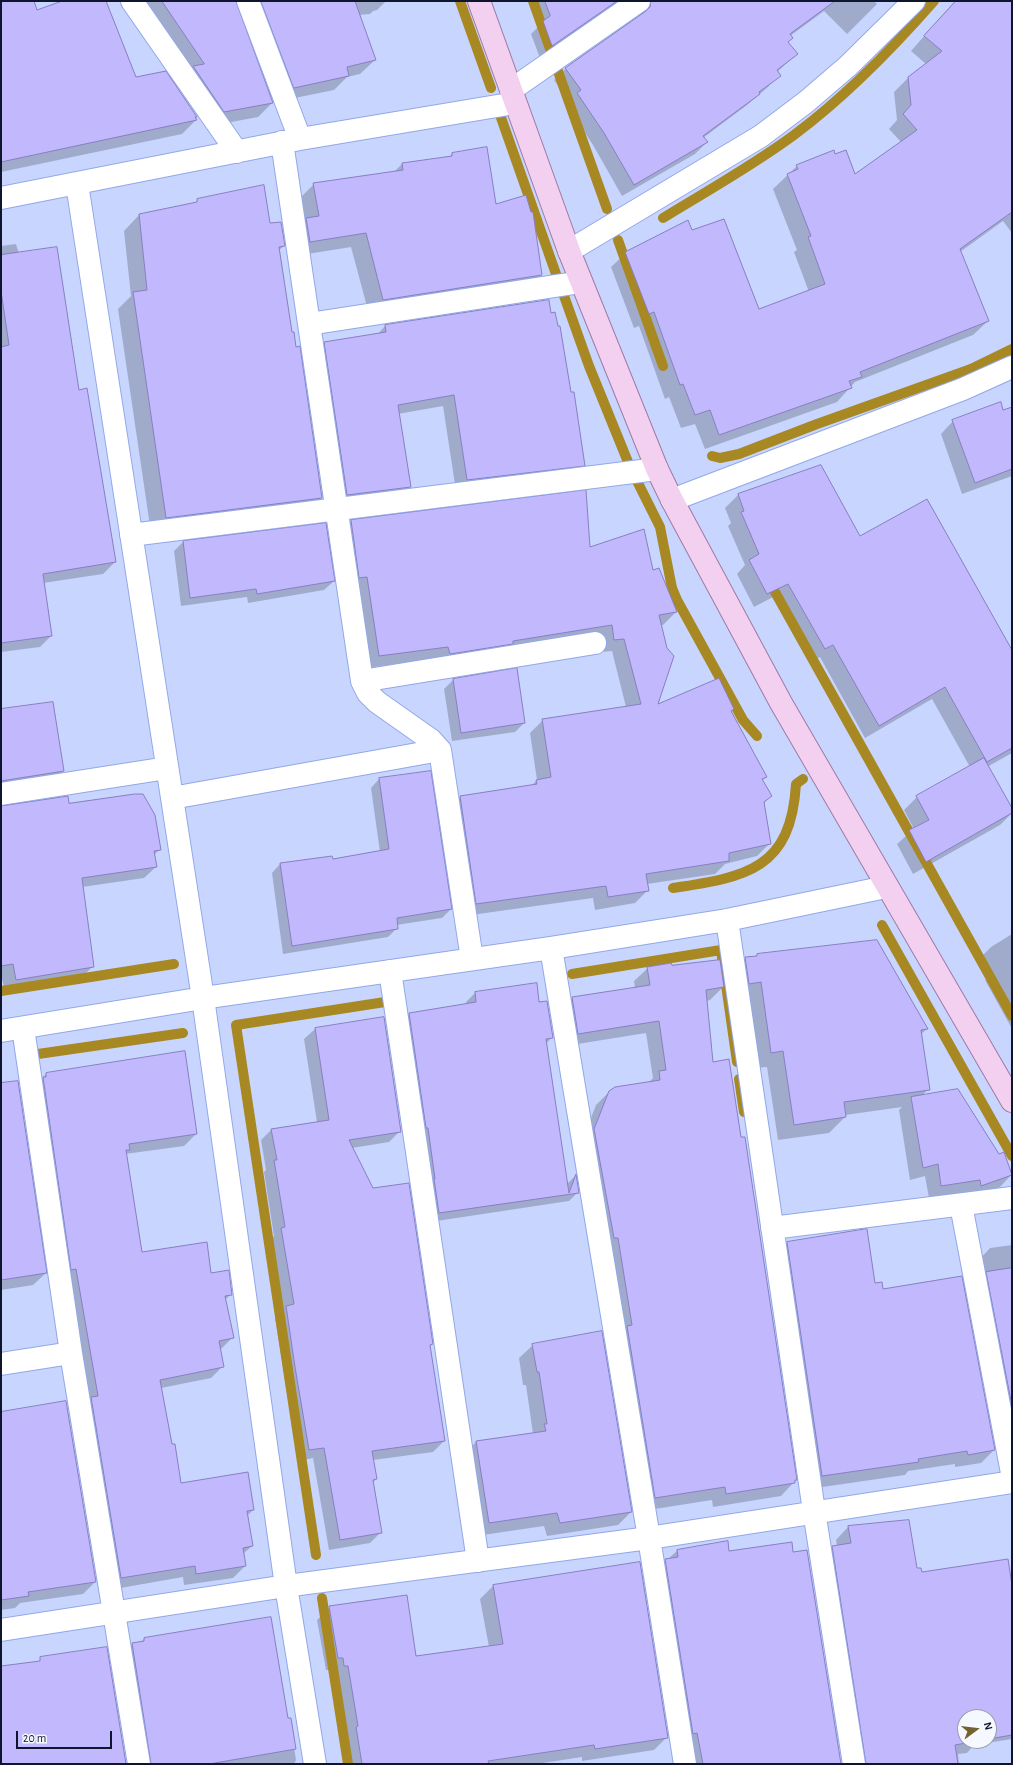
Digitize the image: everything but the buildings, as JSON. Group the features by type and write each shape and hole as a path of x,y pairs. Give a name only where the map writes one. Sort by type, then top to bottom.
{"main road":[{"path":"479,1 569,251 657,469 672,500 781,703 886,887 1012,1101"}],"street":[{"path":"132,1 237,152"},
{"path":"248,1 291,141 309,324 362,681 368,693 377,702 431,740 440,750 472,959"},
{"path":"1,198 513,96 639,1"},
{"path":"569,251 761,136 806,102 848,66 914,1"},
{"path":"77,184 203,998 286,1586 315,1764"},
{"path":"309,324 582,282"},
{"path":"672,500 963,389 1012,367"},
{"path":"131,535 336,508 657,469"},
{"path":"362,681 595,643"},
{"path":"172,798 440,750"},
{"path":"1,794 168,768"},
{"path":"1,1031 203,998 551,948 727,920 886,887"},
{"path":"727,920 814,1511 854,1764"},
{"path":"551,948 685,1764"},
{"path":"390,971 478,1561"},
{"path":"23,1028 71,1353 139,1764"},
{"path":"772,1228 1012,1198"},
{"path":"961,1204 1012,1472"},
{"path":"1,1364 71,1353"},
{"path":"1,1630 286,1586 649,1538 814,1511 1012,1482"}],"waterway":[{"path":"460,1 491,88"},
{"path":"533,1 607,209"},
{"path":"663,218 762,157 813,120 850,89 902,37 934,1"},
{"path":"498,109 556,274"},
{"path":"618,240 663,366"},
{"path":"563,293 589,366 628,462"},
{"path":"712,456 720,458 739,454 817,424 971,369 1012,349"},
{"path":"636,479 660,527 672,588 677,600 743,720 757,736"},
{"path":"775,592 1012,1016"},
{"path":"673,888 723,879 743,873 760,864 774,851 785,835 792,812 796,784 803,779"},
{"path":"882,925 1012,1156"},
{"path":"572,974 721,950 737,1062"},
{"path":"1,991 174,964"},
{"path":"316,1555 236,1025 385,1002"},
{"path":"38,1054 183,1033"},
{"path":"739,1079 744,1112"},
{"path":"322,1598 348,1764"}]}
